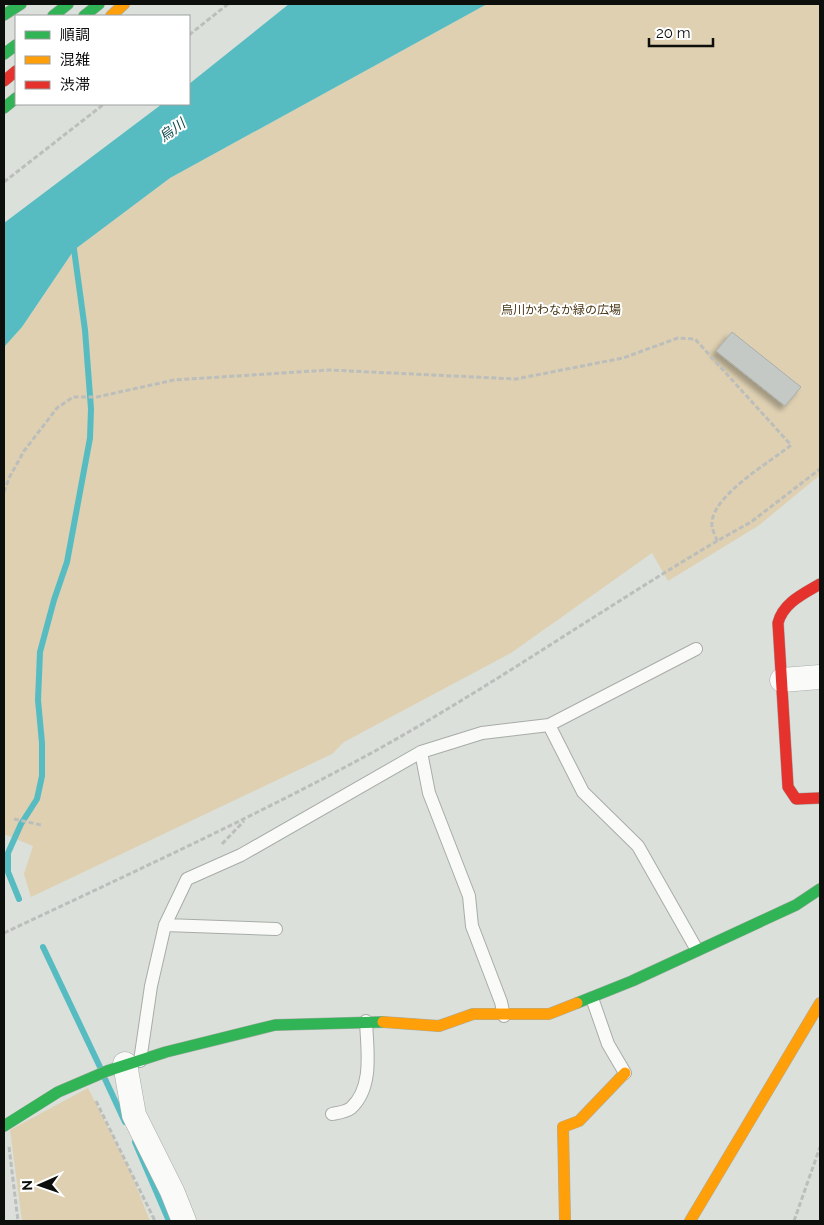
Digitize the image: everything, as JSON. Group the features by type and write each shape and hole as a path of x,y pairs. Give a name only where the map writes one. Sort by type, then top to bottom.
{"main road":[{"path":"54,15 68,4"},
{"path":"85,15 99,4"},
{"path":"112,15 124,4"},
{"path":"4,15 26,6"},
{"path":"4,54 15,45"},
{"path":"4,81 15,72"},
{"path":"4,108 15,99"},
{"path":"820,584 784,608 779,615 788,787 796,799 820,798"},
{"path":"4,1126 58,1092 89,1078 166,1052 275,1025 366,1021 439,1026 473,1014 504,1016 549,1014 592,998 796,905 820,889"},
{"path":"690,1221 820,1003"},
{"path":"565,1221 563,1128 579,1120 625,1073"}],"street":[{"path":"782,680 820,677"},
{"path":"124,1066 134,1115 172,1191 184,1221"}],"lane":[{"path":"124,1066 151,986 165,925 186,879 241,855 421,752 482,733 548,725 696,649"},
{"path":"548,725 583,792 638,846 697,950"},
{"path":"421,752 429,793 469,896 472,926 501,1002 504,1016"},
{"path":"165,925 276,929"},
{"path":"592,998 608,1044 625,1073"},
{"path":"332,1114 350,1110 362,1093 367,1074 366,1021"}],"path":[{"path":"190,34 228,4"},
{"path":"4,182 103,105"},
{"path":"4,492 9,478 24,451 57,408 73,397 97,397 174,380 329,370 516,378 623,358 678,338 695,339 791,445 728,492 716,512 712,525 717,541"},
{"path":"4,933 246,819 376,750 516,667 717,541 751,522 820,469"},
{"path":"14,819 41,825"},
{"path":"89,1078 155,1221"},
{"path":"8,1141 18,1221"},
{"path":"794,1221 820,1147"}],"green space":[{"name":"烏川かわなか緑の広場","path":"487,4 820,4 820,475 758,526 668,581 652,553 511,653 344,742 332,754 31,897 24,874 33,846 4,834 4,347 22,327 74,250 170,178"},
{"path":"88,1088 130,1171 150,1221 22,1221 10,1130"}],"water":[{"name":"烏川","path":"289,4 487,4 170,178 74,250 22,327 4,347 4,223 161,105 190,105 190,83"}],"building":[{"path":"732,332 801,387 785,406 716,351"}],"waterway":[{"path":"19,899 8,872 8,853 21,824 37,799 42,776 42,743 38,700 40,652 54,600 67,562 90,438 91,409 85,330 73,242"},
{"path":"43,947 100,1067"},
{"path":"105,1079 125,1122"},
{"path":"135,1142 169,1221"}],"traffic: fast":[{"path":"4,15 21,4"},
{"path":"54,15 68,4"},
{"path":"85,15 99,4"},
{"path":"4,54 15,46"},
{"path":"4,108 15,99"},
{"path":"577,1003 632,981 796,905 820,889"},
{"path":"4,1126 58,1092 107,1071 166,1052 275,1025 383,1022"}],"traffic: slow":[{"path":"112,15 124,4"},
{"path":"383,1022 439,1026 473,1014 549,1014 577,1003"},
{"path":"690,1221 820,1003"},
{"path":"565,1221 563,1127 579,1121 625,1073"}],"traffic: jam":[{"path":"4,81 15,72"},
{"path":"820,584 801,595 789,605 784,610 778,623 788,787 796,799 820,798"}]}
